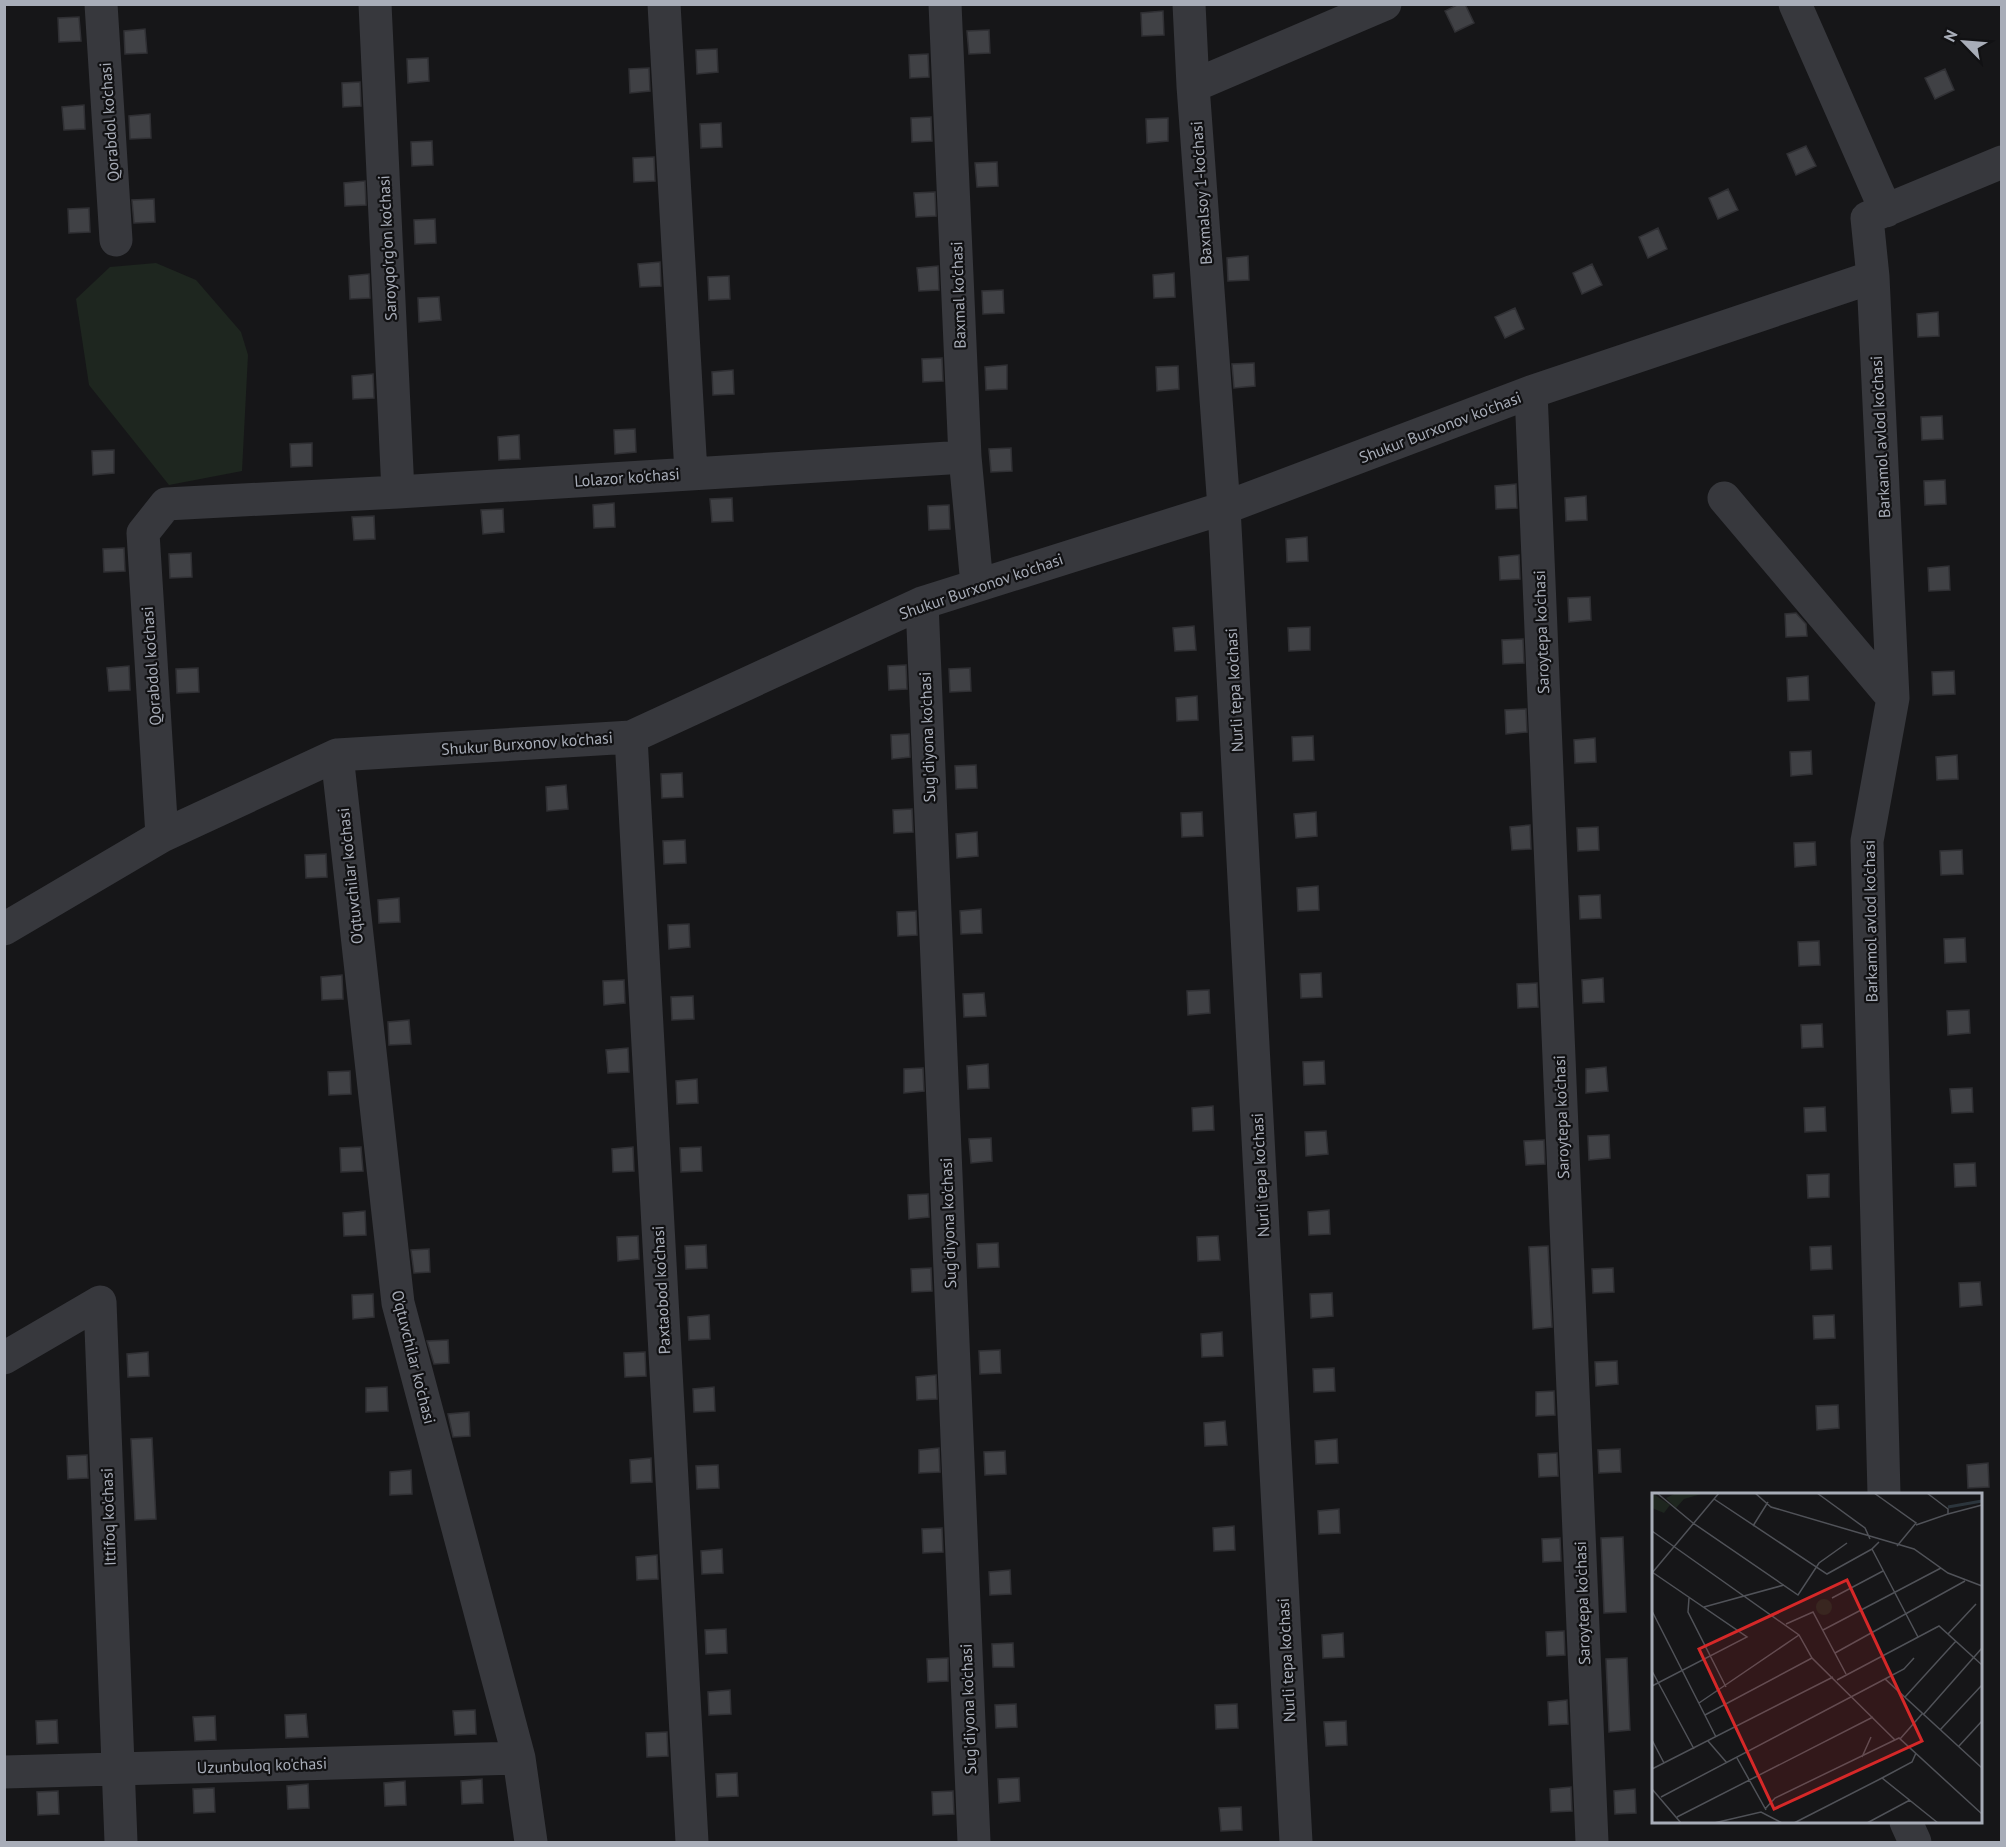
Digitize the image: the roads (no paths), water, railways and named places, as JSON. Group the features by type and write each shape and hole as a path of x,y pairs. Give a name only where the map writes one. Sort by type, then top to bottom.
{"street":[{"name":"Qorabdol ko'chasi","path":"101,4 116,240"},
{"name":"Saroyqo'rg'on ko'chasi","path":"375,4 398,492"},
{"name":"Lolazor ko'chasi","path":"166,504 691,473 664,4"},
{"name":"Baxmal ko'chasi","path":"945,4 964,457 977,585"},
{"name":"Baxmalsoy 1-ko'chasi","path":"1189,4 1224,508"},
{"path":"1193,86 1385,4"},
{"path":"1795,4 1886,211 2001,162"},
{"name":"Barkamol avlod ko'chasi","path":"1884,1493 1867,841 1893,698 1873,277 1867,218 1886,211"},
{"name":"Shukur Burxonov ko'chasi","path":"4,929 162,836 337,755 631,737 922,603 1224,508 1531,392 1873,277"},
{"name":"Saroytepa ko'chasi","path":"1531,392 1592,1842"},
{"path":"691,473 964,457"},
{"path":"1724,498 1893,698"},
{"name":"Qorabdol ko'chasi","path":"162,836 143,533 166,504"},
{"name":"Nurli tepa ko'chasi","path":"1224,508 1296,1842"},
{"name":"Sug'diyona ko'chasi","path":"922,603 974,1842"},
{"name":"Paxtaobod ko'chasi","path":"631,737 692,1842"},
{"name":"O'qtuvchilar ko'chasi","path":"337,755 398,1303 519,1758 531,1842"},
{"name":"Ittifoq ko'chasi","path":"4,1358 100,1302 121,1842"},
{"name":"Uzunbuloq ko'chasi","path":"4,1772 519,1758"},
{"path":"1907,1823 1915,1842"}]}
